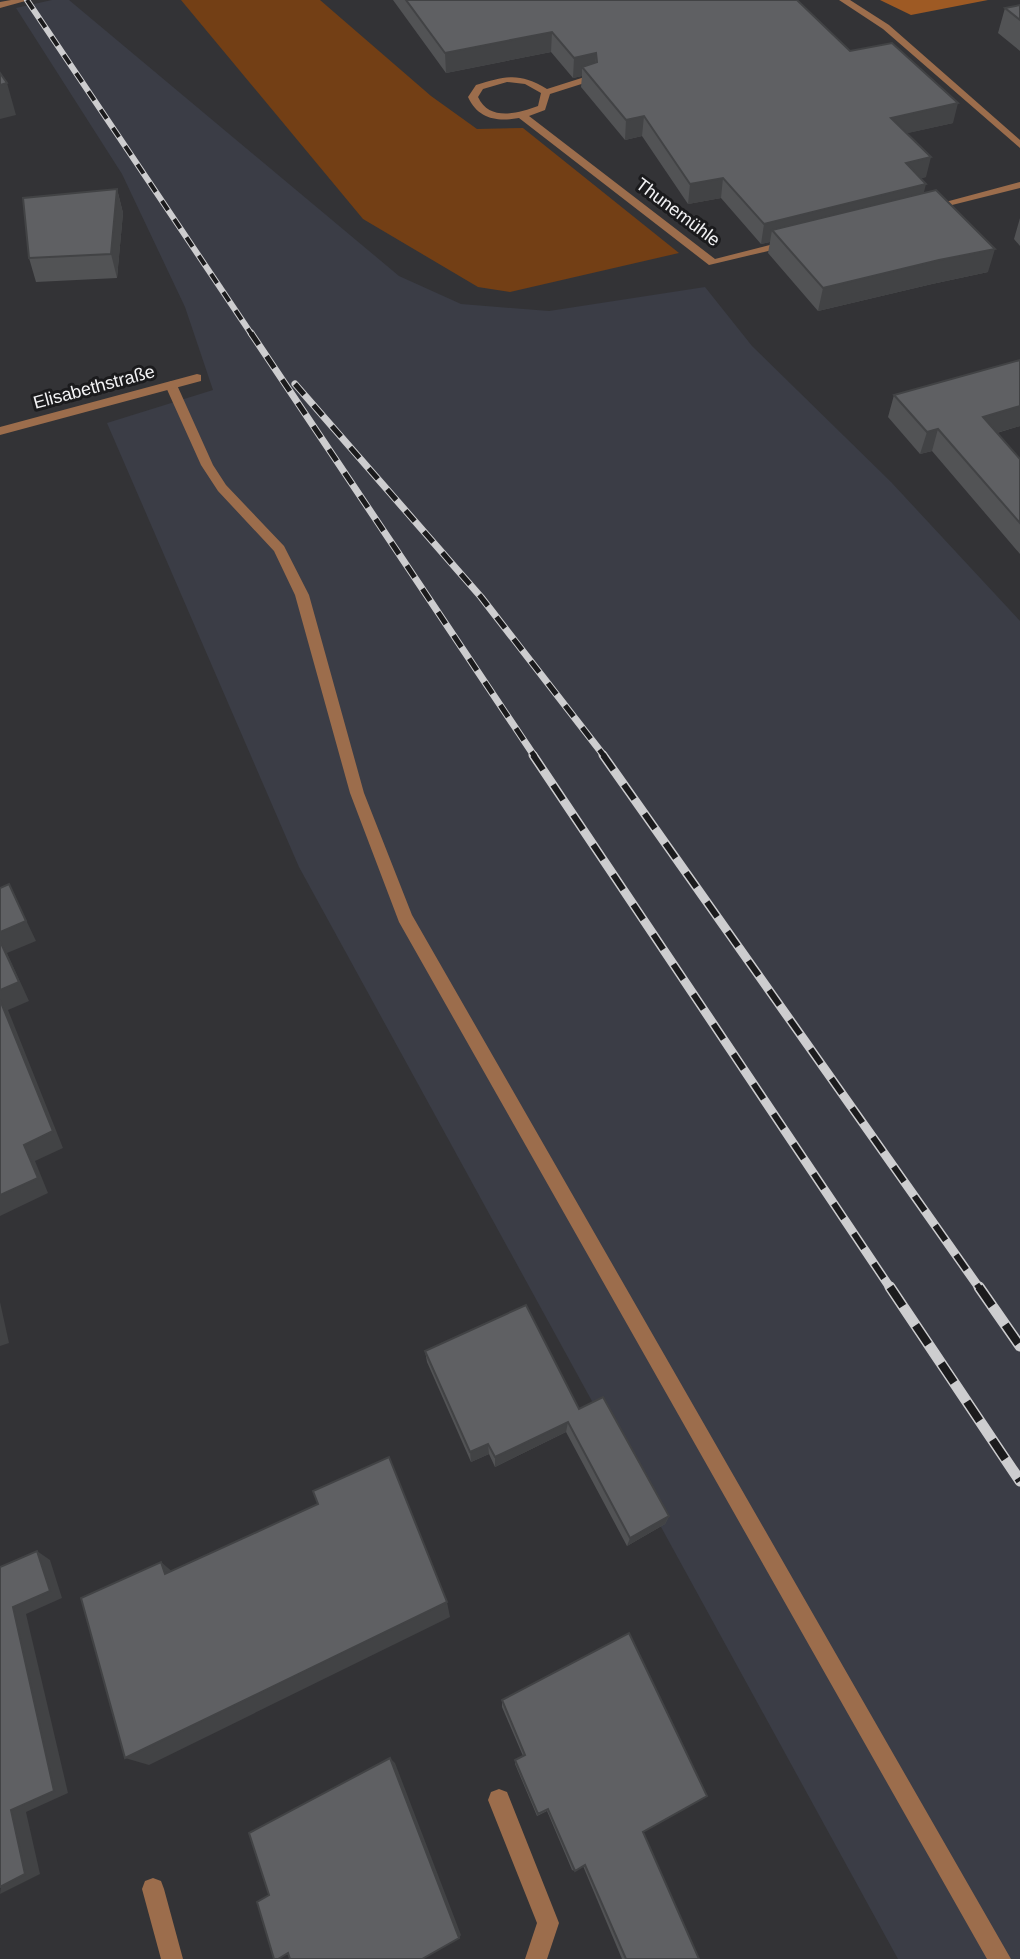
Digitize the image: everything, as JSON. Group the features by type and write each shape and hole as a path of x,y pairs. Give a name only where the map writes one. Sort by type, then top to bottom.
{"street":[{"path":"0,5 24,0"},
{"path":"844,0 886,27 1020,145"},
{"path":"546,92 542,108 523,116 486,113 473,97 479,87 507,79 527,81 546,92 591,78"},
{"name":"Thunemühle","path":"523,116 713,263 805,239"},
{"path":"913,212 1020,185"},
{"name":"Elisabethstraße","path":"0,431 197,378"},
{"path":"171,385 207,465 222,488 279,549 302,595 357,793 405,917 1000,1959"},
{"path":"499,1800 548,1923 536,1959"},
{"path":"153,1889 172,1959"}],"shaded area":[{"path":"52,0 69,0 399,276 461,304 549,311 705,287 752,346 891,482 1020,621 1020,1959 898,1959 299,867 107,423 213,390 185,307 122,174 16,8"},
{"path":"181,0 320,0 431,96 477,129 523,128 679,253 510,292 478,287 363,219"},
{"path":"880,0 988,0 911,15"}],"building":[{"path":"406,0 797,0 850,51 892,43 958,103 891,118 931,157 906,163 926,184 764,224 723,178 690,184 644,116 626,120 582,67 597,62 596,53 574,58 552,32 445,53"},
{"path":"1020,5 1020,20 1005,8"},
{"path":"0,73 7,83 0,85"},
{"path":"117,189 111,254 29,258 23,198"},
{"path":"936,190 995,249 823,288 772,230"},
{"path":"1020,360 1020,406 983,417 1020,459 1020,523 938,429 927,432 894,395"},
{"path":"9,884 26,921 0,932 0,888"},
{"path":"0,941 19,982 0,990"},
{"path":"0,1000 53,1131 24,1145 38,1178 0,1195"},
{"path":"526,1305 579,1409 603,1397 669,1516 630,1538 568,1422 495,1457 488,1444 470,1452 425,1351"},
{"path":"389,1457 447,1602 125,1758 81,1598 161,1562 165,1574 318,1504 313,1491"},
{"path":"37,1551 50,1591 13,1607 54,1791 11,1810 25,1874 0,1887 0,1567"},
{"path":"629,1633 707,1796 643,1832 699,1959 626,1959 585,1865 575,1871 548,1809 538,1814 515,1760 525,1755 502,1700"},
{"path":"390,1758 459,1938 422,1959 290,1959 288,1953 274,1959 257,1902 269,1895 249,1833"}],"railway":[{"path":"27,0 252,335"},
{"path":"251,333 535,757"},
{"path":"295,384 481,597 605,757"},
{"path":"533,755 891,1289"},
{"path":"603,755 980,1289"},
{"path":"890,1287 1020,1481"},
{"path":"979,1287 1020,1346"}]}
